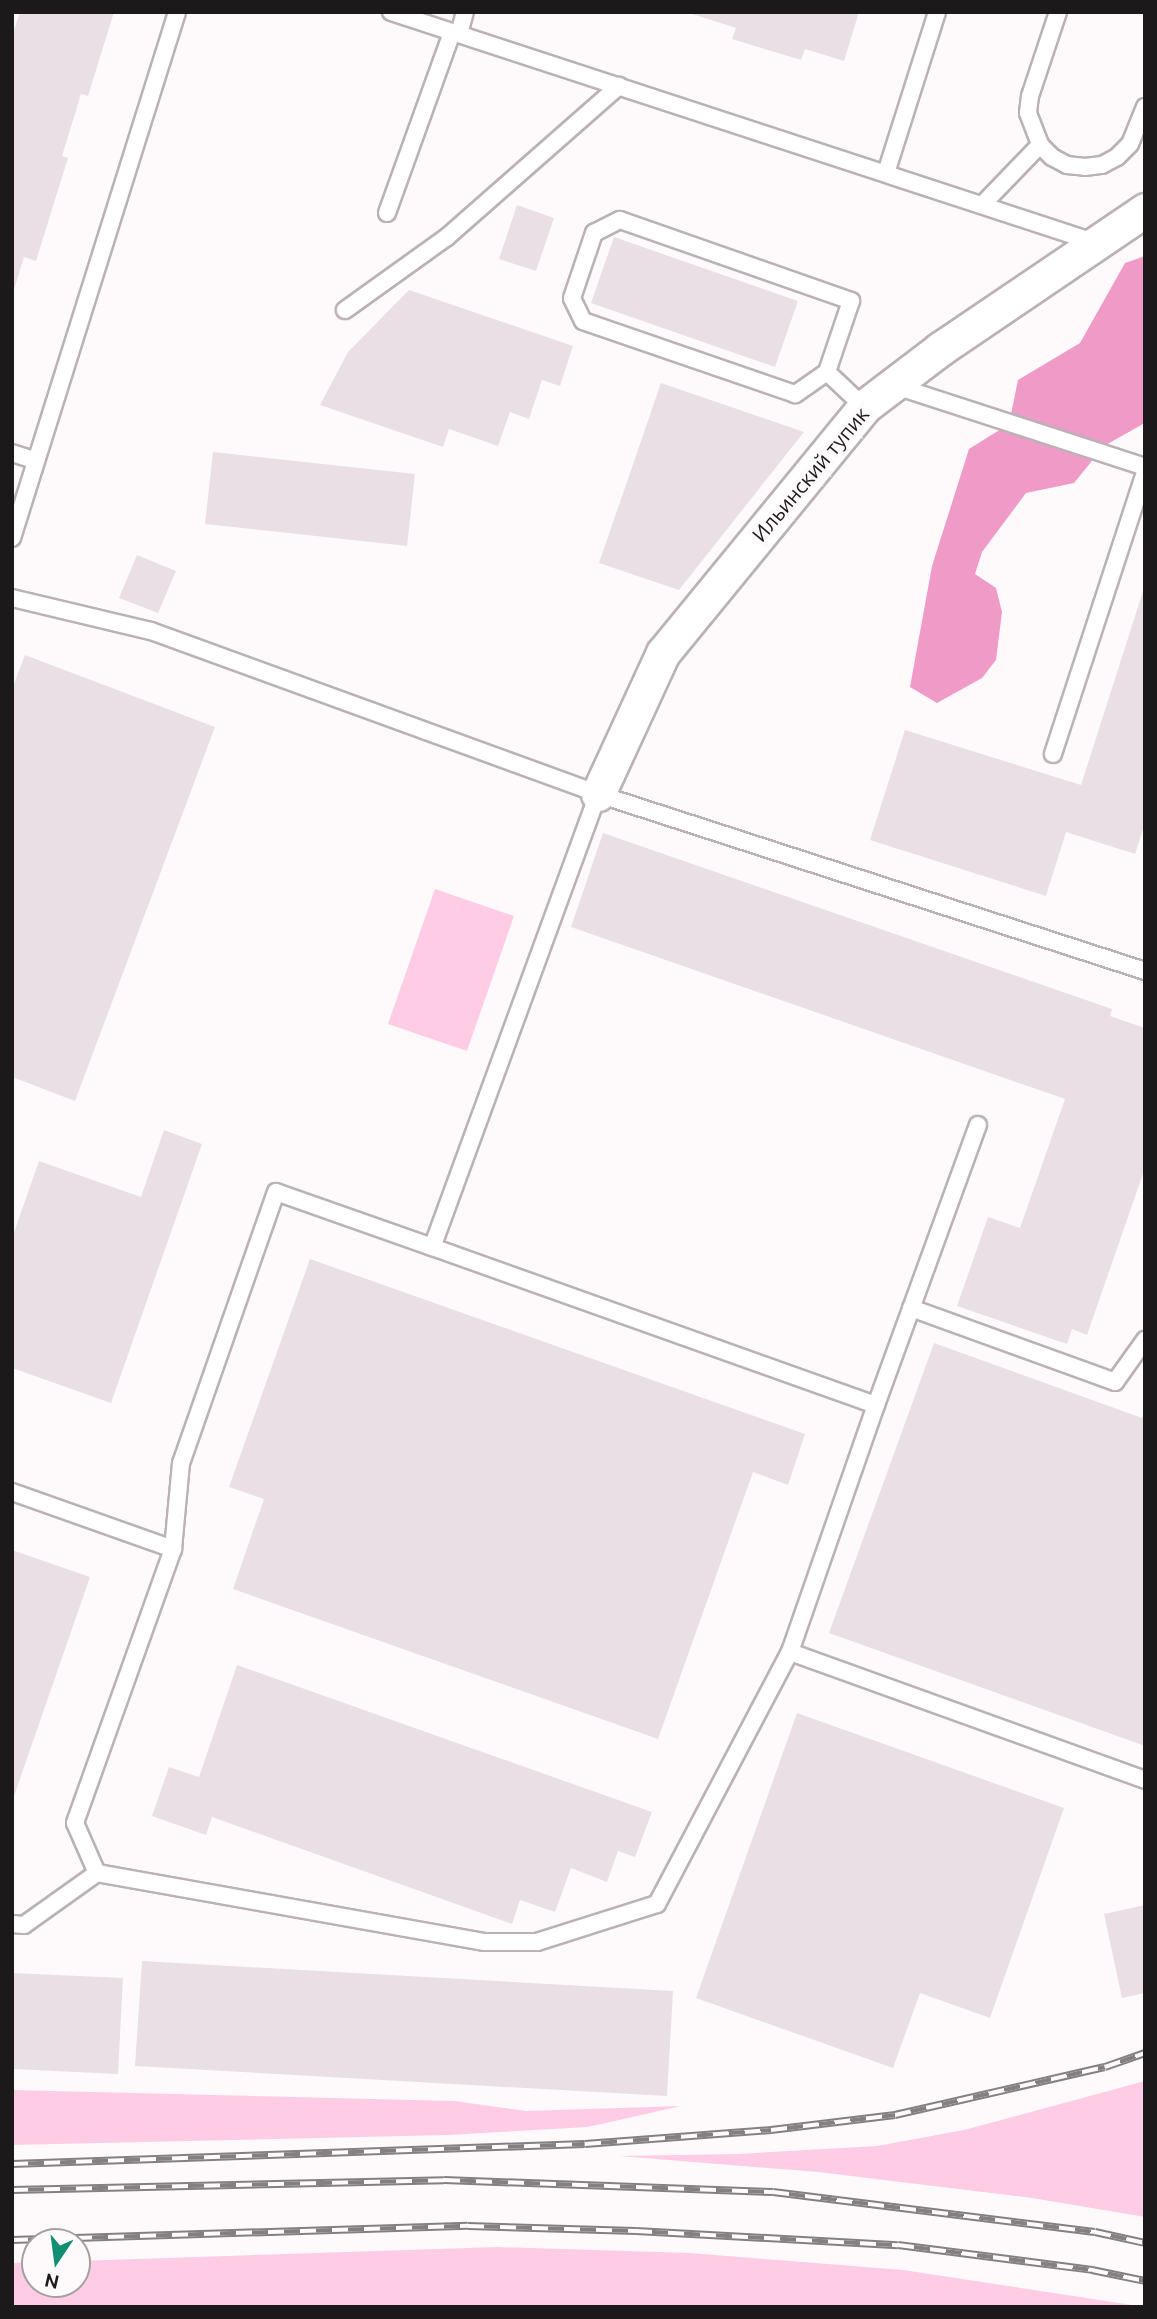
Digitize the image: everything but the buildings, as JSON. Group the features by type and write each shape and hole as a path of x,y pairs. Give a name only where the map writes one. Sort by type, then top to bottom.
{"street":[{"name":"Ильинский тупик","path":"598,794 663,653 864,407 940,349 1145,210"}],"lane":[{"path":"12,538 177,12"},
{"path":"391,12 1097,243"},
{"path":"387,213 455,33 466,12"},
{"path":"886,173 937,12"},
{"path":"1058,12 1030,96 1028,113 1040,145 1052,157 1067,164 1085,167 1102,164 1117,157 1130,144 1145,107"},
{"path":"345,310 447,237 619,86"},
{"path":"982,205 1040,145"},
{"path":"620,220 851,300 827,372 795,394 583,321 572,298 594,233 620,220"},
{"path":"827,372 864,407"},
{"path":"893,385 1145,467"},
{"path":"12,453 36,461"},
{"path":"1053,754 1145,473"},
{"path":"12,598 151,631 598,794 1145,971"},
{"path":"432,1247 598,794"},
{"path":"12,1923 24,1925 97,1874 485,1942 537,1942 657,1904 790,1652 978,1125"},
{"path":"97,1874 75,1823 173,1549 181,1463 276,1192 876,1405"},
{"path":"911,1308 1115,1382 1145,1340"},
{"path":"12,1492 173,1549"},
{"path":"790,1652 1145,1780"}],"shaded area":[{"path":"1145,256 1143,424 1104,446 1074,483 1026,493 982,552 975,574 996,588 1002,612 996,660 982,678 937,703 910,687 932,566 969,449 1009,424 1018,380 1080,343 1125,263"},
{"path":"435,889 514,916 467,1051 388,1024"},
{"path":"1145,2081 1145,2217 1032,2198 818,2172 619,2156 738,2154 877,2146 964,2130"},
{"path":"12,2090 454,2101 526,2111 681,2106 588,2127 448,2135 12,2145"},
{"path":"498,2247 690,2253 903,2270 1145,2307 12,2307 12,2263 21,2263 21,2298 91,2298 91,2261"}],"railway":[{"path":"12,2164 585,2144 771,2130 895,2115 1105,2067 1145,2053"},
{"path":"12,2190 444,2180 773,2192 1095,2232 1145,2243"},
{"path":"12,2240 468,2226 636,2231 898,2245 1092,2270 1145,2281"}]}
